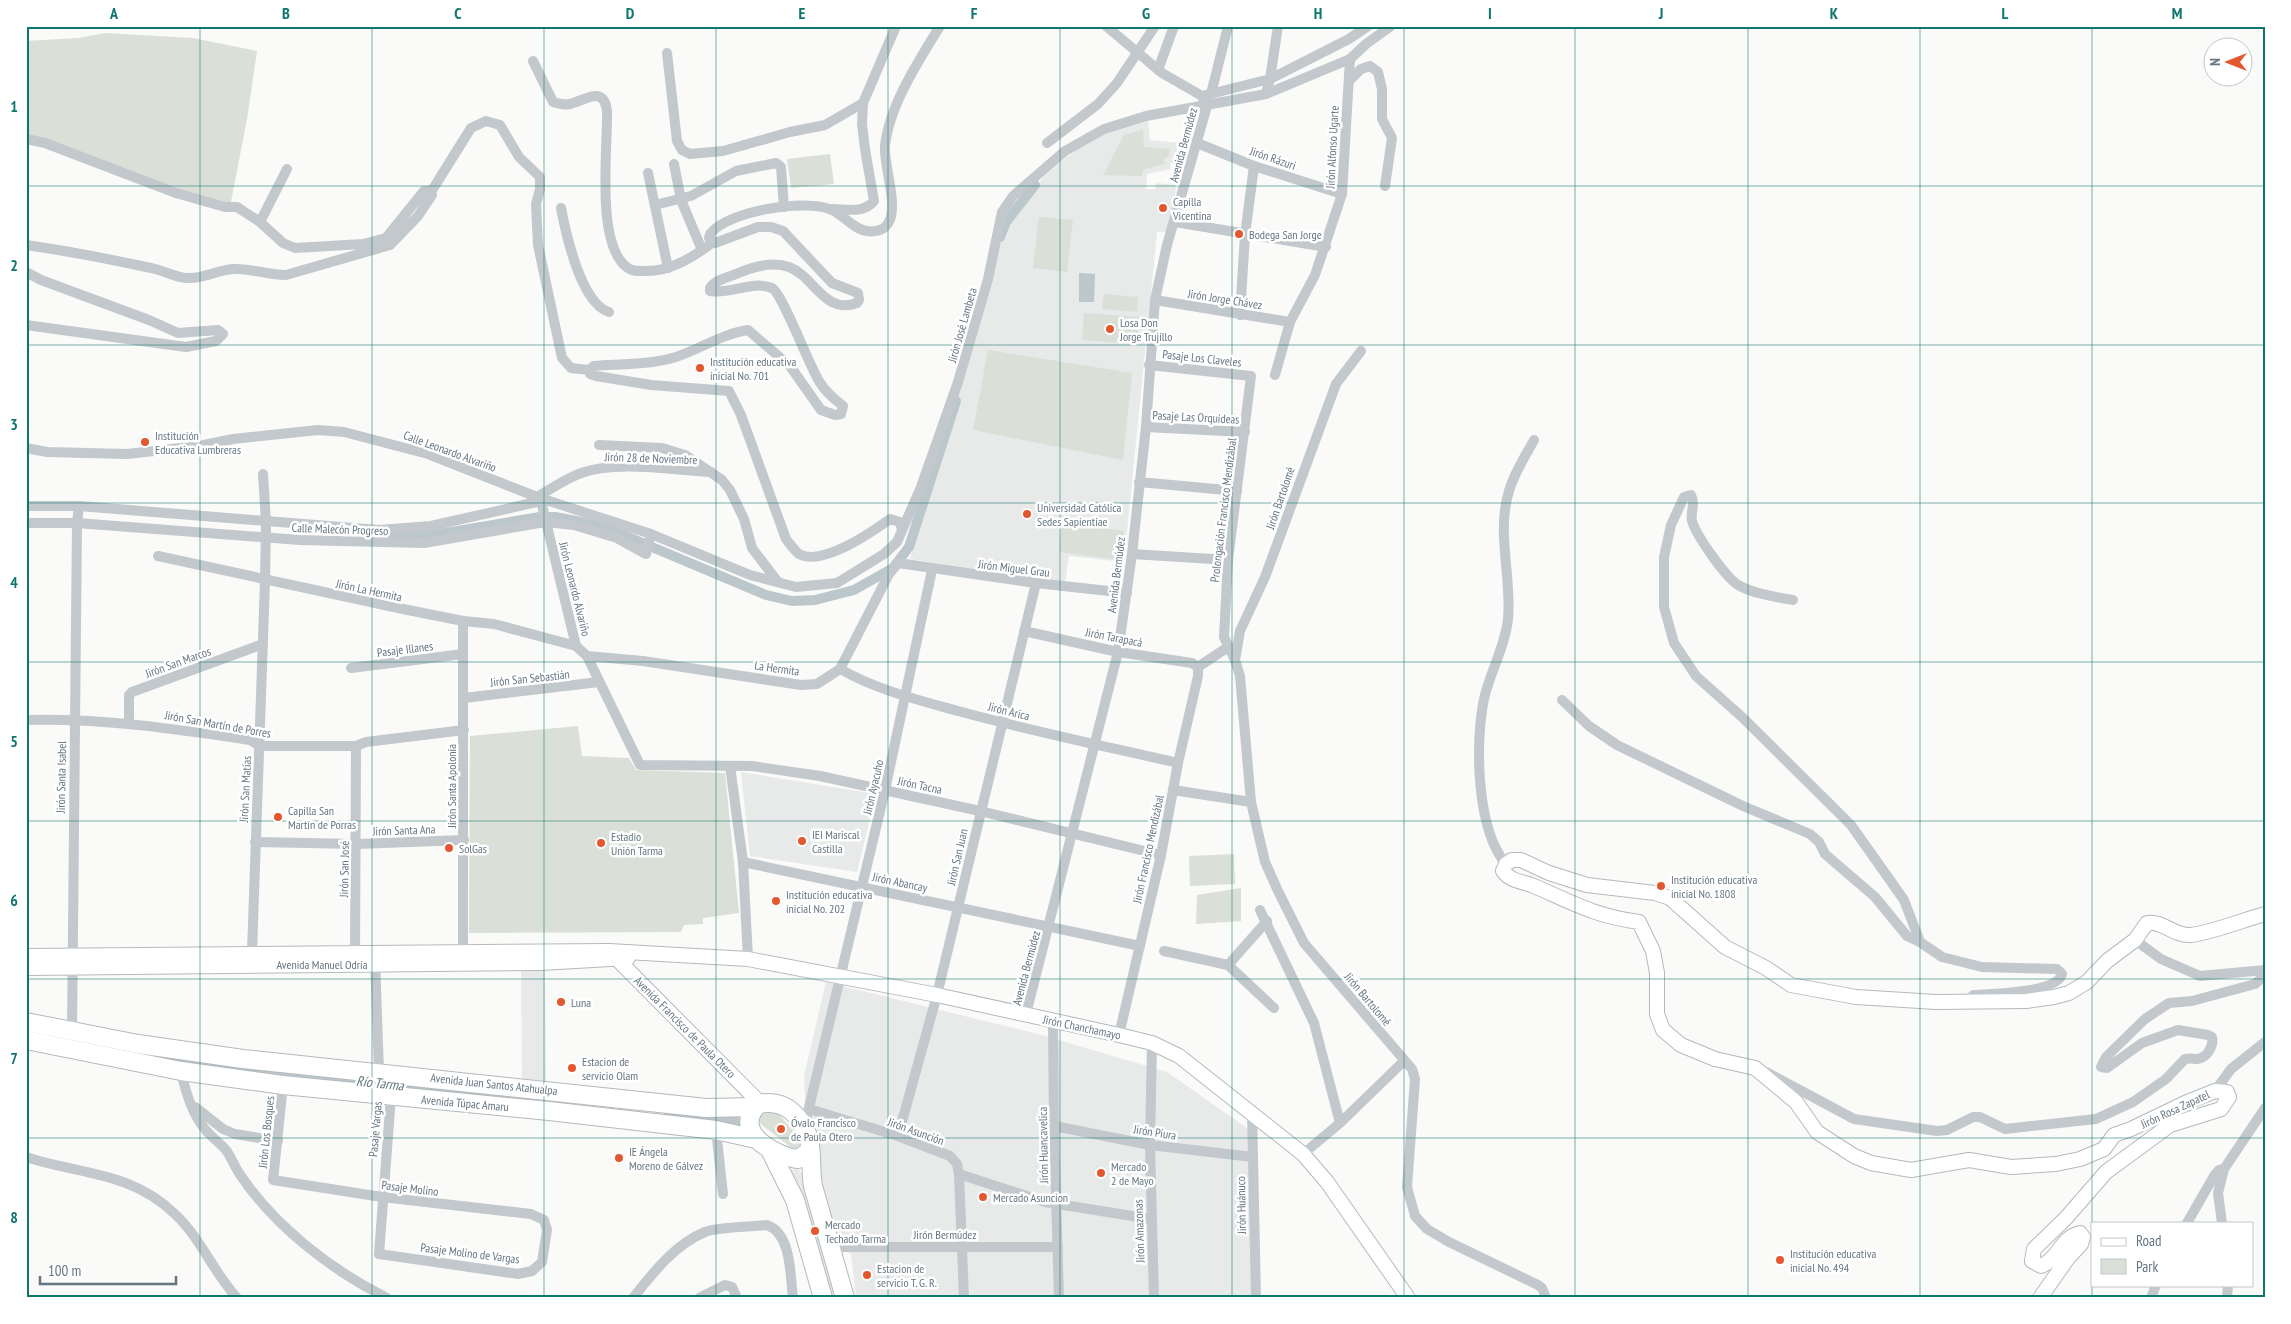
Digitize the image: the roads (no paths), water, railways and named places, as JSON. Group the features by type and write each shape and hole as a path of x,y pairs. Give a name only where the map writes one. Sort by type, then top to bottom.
{"highway":[{"name":"Avenida Juan Santos Atahualpa","path":"26,1022 138,1044 243,1059 706,1108 757,1105"},
{"name":"Avenida Túpac Amaru","path":"26,1040 181,1071 283,1085 549,1111 716,1130 756,1139"},
{"path":"823,1298 795,1200 771,1152 756,1139 750,1124 750,1116 757,1105 777,1103 805,1116 813,1186 832,1247 845,1298"},
{"path":"771,1152 798,1159 810,1151"}],"street":[{"path":"712,242 709,238 713,230 762,208 804,206 862,210 868,208 874,201 862,124 863,103 896,26"},
{"path":"830,209 865,232 878,231 885,227 890,218 892,203 885,147 889,127 912,72 940,26"},
{"path":"1106,26 1158,70 1206,95 1270,79 1350,39 1368,26"},
{"path":"1158,70 1174,26"},
{"path":"1207,106 1206,95 1228,26"},
{"path":"1266,94 1278,26"},
{"name":"Jirón José Lambeta","path":"542,510 650,536 732,568 796,587 837,583 884,554 897,542 921,488 958,382 988,279 1002,212 1013,196 1065,151 1104,129 1146,116 1266,94 1350,59 1366,44 1391,26"},
{"path":"1047,143 1098,104 1117,83 1138,52 1151,28"},
{"path":"667,54 677,141 682,150 690,154 723,151 790,132 825,125 863,103"},
{"name":"Jirón Alfonso Ugarte","path":"1275,374 1290,322 1315,275 1326,247 1342,194 1350,59"},
{"path":"26,245 88,254 161,270 186,278 205,278 223,270 235,269 269,275 286,275 390,245 424,209 432,197 431,192 471,128 486,121 500,125 519,157 540,177 540,189 536,204 538,245 562,358 571,368 589,370 594,366 644,364 675,357 735,332 748,330 790,366 821,410 835,415 841,414 843,406 819,382 793,330 780,294 772,288 762,287 742,287 716,292 710,291 710,288 716,282 753,267 773,265 790,267 827,300 837,304 858,303 858,293 832,283 783,231 771,227 758,227 719,243 712,242 702,250 668,268 651,271 628,269 615,254 607,228 607,111 605,102 599,97 592,95 568,104 553,102 533,61"},
{"path":"1349,81 1366,66 1370,66 1378,72 1382,90 1382,119 1392,138 1385,186"},
{"name":"Avenida Bermúdez","path":"1026,1014 1050,926 1118,652 1132,554 1146,427 1149,365 1156,300 1207,106"},
{"path":"26,139 45,143 176,193 225,207 237,207 260,222 282,243 295,248 363,244 386,238 424,191 431,192"},
{"name":"Jirón Rázuri","path":"1197,143 1254,166 1342,194"},
{"path":"655,205 681,200 736,171 776,162 781,167 784,207"},
{"path":"674,164 681,200 702,250"},
{"path":"1240,315 1245,235 1254,166"},
{"path":"260,222 287,169"},
{"path":"648,173 668,268"},
{"path":"560,208 577,271 599,307 609,312"},
{"path":"1175,222 1326,247"},
{"path":"26,272 41,280 150,320 178,333 218,330 223,334 216,341 186,347 26,325"},
{"name":"Jirón Jorge Chávez","path":"1156,300 1290,322"},
{"name":"Jirón Bartolomé","path":"1236,660 1240,631 1265,577 1336,384 1361,351"},
{"name":"Pasaje Los Claveles","path":"1149,365 1251,376"},
{"path":"589,370 590,374 596,376 651,385 729,391 741,415 786,539 799,553 806,556 823,556 864,538 890,519 900,522 902,530"},
{"name":"Prolongación Francisco Mendizábal","path":"1228,647 1224,637 1228,560 1251,376"},
{"name":"Pasaje Las Orquídeas","path":"1146,427 1245,432"},
{"name":"Calle Leonardo Alvariño","path":"26,448 47,452 127,454 199,446 233,438 318,430 344,432 428,454 542,510"},
{"path":"1506,864 1493,844 1489,830 1478,769 1478,751 1484,698 1497,662 1508,620 1504,512 1509,491 1534,440"},
{"path":"599,445 662,448 685,455 711,472 730,490 744,519 752,548 778,582"},
{"name":"Jirón 28 de Noviembre","path":"542,510 580,474 597,469 629,468 711,472"},
{"name":"Jirón San Matías","path":"260,956 255,842 265,581 266,530 263,474"},
{"path":"1139,482 1237,491"},
{"path":"1792,600 1748,589 1734,581 1702,542 1692,520 1694,501 1691,495 1684,497 1671,525 1664,557 1664,607 1674,643 1696,676 1742,717 1851,824 1904,900 1920,942"},
{"name":"Calle Malecón Progreso","path":"26,506 79,507 266,530 378,530 431,526 542,510 574,525 617,538 646,551 650,536"},
{"name":"Jirón Santa Isabel","path":"72,1032 74,720 77,522 79,507"},
{"name":"Calle Malecón Progreso","path":"26,523 77,522 266,530 424,543 542,510"},
{"name":"Jirón Leonardo Alvariño","path":"542,510 576,646 587,656 640,765"},
{"path":"1132,554 1228,560"},
{"name":"Jirón La Hermita","path":"158,556 265,581 463,621 494,624 576,646"},
{"name":"Jirón Miguel Grau","path":"898,564 932,570 1127,593"},
{"name":"La Hermita","path":"587,656 642,661 802,685 817,684 840,668 889,574 898,564"},
{"name":"Jirón Ayacuho","path":"805,1116 842,977 863,887 906,697 932,570"},
{"name":"Jirón San Juan","path":"898,1136 959,907 980,811 1036,583"},
{"name":"Jirón Santa Apolonia","path":"463,621 463,952"},
{"name":"Jirón Tarapacá","path":"1024,632 1118,652 1192,663 1198,667"},
{"name":"Jirón San Marcos","path":"129,722 129,695 132,692 263,644"},
{"path":"1198,667 1228,647"},
{"name":"Jirón Bartolomé","path":"1228,647 1236,660 1240,676 1251,802 1265,862 1304,943 1412,1069 1415,1079 1406,1187 1415,1216 1427,1229 1449,1242 1504,1267 1544,1293"},
{"name":"Pasaje Illanes","path":"351,668 463,654"},
{"name":"Jirón Francisco Mendizábal","path":"1119,1035 1161,855 1178,763 1198,676 1198,667"},
{"name":"Jirón Arica","path":"840,668 859,679 906,697 1002,723 1178,763"},
{"name":"Jirón San Sebastián","path":"464,698 599,682"},
{"path":"1562,700 1589,726 1609,741 1743,806 1810,834 1819,842 1825,854 1875,897 1907,936 1920,942 1942,958 1982,967 2057,969 2062,971 2061,978 2036,990 1973,995 1970,1002"},
{"name":"Jirón San Martín de Porres","path":"26,720 129,722 250,740 260,746 356,746 366,742 464,730"},
{"name":"Jirón San José","path":"355,957 356,746"},
{"name":"Jirón Tacna","path":"640,765 752,766 820,776 980,811 1161,855"},
{"path":"730,766 743,862 748,959"},
{"path":"1173,790 1251,802"},
{"name":"Jirón Santa Ana","path":"255,842 357,844 464,840"},
{"path":"2265,914 2192,935 2177,932 2153,922 2146,923 2134,940 2107,961 2087,982 2069,993 2026,1002 1936,1002 1856,997 1791,986 1760,964 1725,947 1670,898 1655,893 1587,885 1549,873 1521,860 1512,860 1506,864 1503,871 1508,878 1531,884 1592,913 1639,922 1653,951 1657,973 1658,1022 1663,1030 1681,1046 1715,1058 1756,1068 1854,1119 1890,1126 1938,1131 1947,1130 1973,1117 1980,1118 2005,1129 2096,1119 2133,1102 2166,1079 2185,1059 2202,1058 2209,1051 2213,1041 2208,1035 2178,1030 2142,1043 2107,1068 2101,1067 2106,1058 2145,1019 2169,1003 2192,1001 2255,984 2265,975"},
{"name":"Jirón Abancay","path":"743,862 1140,946"},
{"path":"1260,910 1267,921 1314,1023 1340,1123"},
{"path":"1228,964 1267,921"},
{"path":"2134,940 2161,959 2200,976 2265,970"},
{"path":"1164,951 1228,964 1274,1008"},
{"name":"Avenida Manuel Odría","path":"375,958 463,952 509,957"},
{"name":"Jirón Chanchamayo","path":"614,956 650,954 748,959 937,995 1152,1043 1179,1056 1303,1154 1327,1182 1408,1298"},
{"name":"Avenida Manuel Odría","path":"26,956 71,962"},
{"name":"Avenida Manuel Odría","path":"26,968 71,962 260,956 375,958 614,956"},
{"name":"Avenida Francisco de Paula Otero","path":"614,956 757,1105"},
{"path":"375,958 378,1072"},
{"name":"Jirón Huancavelica","path":"1053,1022 1059,1298"},
{"path":"2215,1090 2231,1069 2265,1042"},
{"name":"Jirón Amazonas","path":"1152,1043 1150,1145 1154,1298"},
{"path":"1303,1154 1340,1123 1404,1061"},
{"name":"Jirón Rosa Zapatel","path":"1756,1068 1796,1102 1818,1132 1831,1143 1871,1163 1911,1170 1970,1160 2011,1167 2056,1164 2104,1149 2114,1134 2138,1126 2215,1090 2227,1092 2230,1097 2221,1109 2170,1125 2106,1172 2066,1218 2034,1249 2032,1261 2041,1266 2047,1264 2072,1234 2080,1233 2083,1237 2081,1244 2068,1258 2040,1298"},
{"path":"181,1071 192,1105 203,1127 225,1149 238,1173 305,1246 352,1280 386,1298"},
{"name":"Jirón Los Bosques","path":"273,1180 283,1085"},
{"name":"Pasaje Vargas","path":"379,1254 391,1096"},
{"path":"192,1105 223,1129 235,1134 278,1141"},
{"path":"2222,1222 2218,1193 2224,1169 2265,1108"},
{"name":"Jirón Huánuco","path":"1252,1112 1256,1298"},
{"name":"Jirón Asunción","path":"805,1116 898,1136 950,1156 957,1164 959,1174"},
{"name":"Jirón Piura","path":"1054,1126 1150,1145 1253,1158"},
{"path":"716,1130 723,1194"},
{"path":"26,1157 39,1162 91,1171 126,1182 156,1198 176,1215 195,1238 223,1282 237,1298"},
{"path":"2188,1222 2214,1176 2219,1170 2224,1169"},
{"path":"964,1298 959,1174 1045,1202 1151,1218"},
{"name":"Pasaje Molino","path":"273,1180 382,1197 531,1214 544,1220"},
{"name":"Pasaje Molino de Vargas","path":"379,1254 518,1274 532,1271 542,1262 547,1230 544,1220"},
{"path":"633,1298 653,1272 684,1245 706,1232 767,1226 772,1227 783,1239 793,1298"},
{"name":"Jirón Bermúdez","path":"832,1247 1058,1247"},
{"path":"699,1298 725,1285 732,1287 737,1298"},
{"path":"2151,1298 2156,1286"}],"waterway":[{"path":"1000,237 1006,222 1035,185"},
{"path":"381,538 434,535 540,517 555,517 602,526 766,595 792,601 815,600 854,590 893,568 909,547 956,401"},
{"name":"Río Tarma","path":"118,1050 245,1069 565,1102"},
{"name":"Río Tarma","path":"672,1113 723,1120 736,1125"}],"place":[{"name":"Capilla Vicentina","path":"1163,208"},
{"name":"Bodega San Jorge","path":"1239,234"},
{"name":"Losa Don Jorge Trujillo","path":"1110,329"},
{"name":"Institución educativa inicial No. 701","path":"700,368"},
{"name":"Institución Educativa Lumbreras","path":"145,442"},
{"name":"Universidad Católica Sedes Sapientiae","path":"1027,514"},
{"name":"Capilla San Martín de Porras","path":"278,817"},
{"name":"IEI Mariscal Castilla","path":"802,841"},
{"name":"Estadio Unión Tarma","path":"601,843"},
{"name":"SolGas","path":"449,848"},
{"name":"Institución educativa inicial No. 1808","path":"1661,886"},
{"name":"Institución educativa inicial No. 202","path":"776,901"},
{"name":"Luna","path":"561,1002"},
{"name":"Estacion de servicio Olam","path":"572,1068"},
{"name":"Óvalo Francisco de Paula Otero","path":"781,1129"},
{"name":"IE Ángela Moreno de Gálvez","path":"619,1158"},
{"name":"Mercado 2 de Mayo","path":"1101,1173"},
{"name":"Mercado Asuncion","path":"983,1197"},
{"name":"Mercado Techado Tarma","path":"815,1231"},
{"name":"Institución educativa inicial No. 494","path":"1780,1260"},
{"name":"Estacion de servicio T. G. R.","path":"867,1275"}]}
